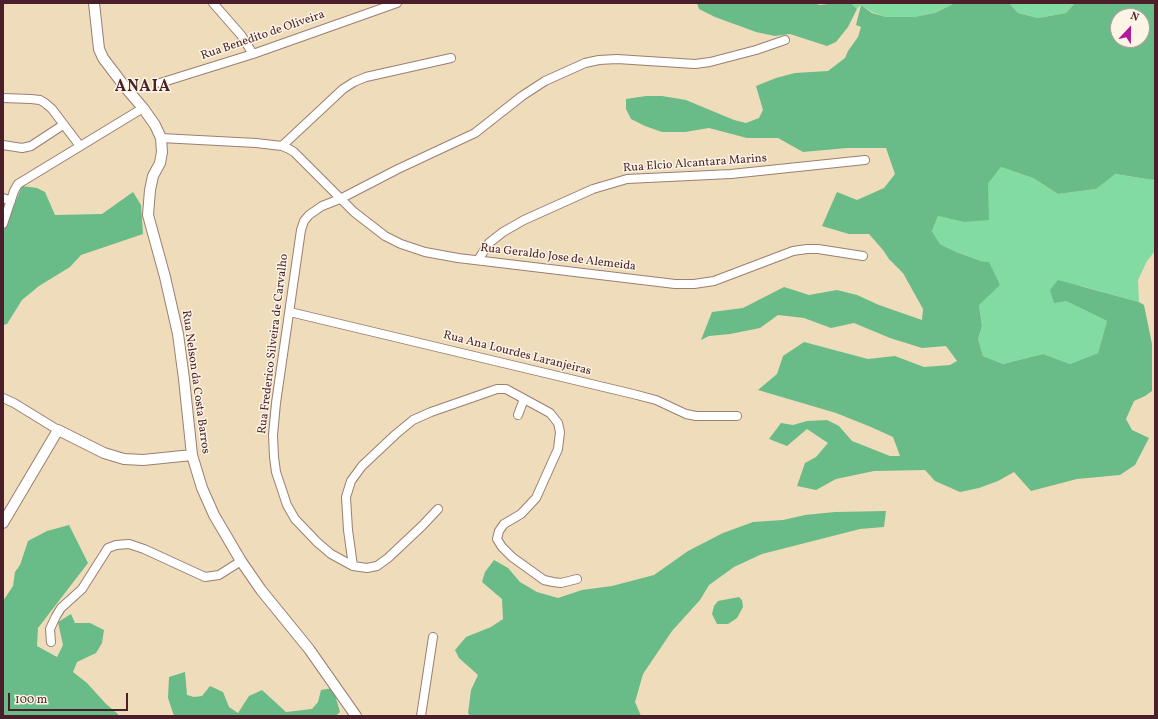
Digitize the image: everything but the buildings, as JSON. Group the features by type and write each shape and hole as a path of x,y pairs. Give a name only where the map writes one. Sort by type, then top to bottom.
{"street":[{"name":"Rua Nelson da Costa Barros","path":"94,3 99,48 103,58 143,108 155,125 161,138 162,152 160,163 153,176 148,215 165,277 178,334 192,454 202,488 211,508 241,561 309,649 356,716"},
{"path":"213,3 241,35 253,54"},
{"name":"Rua Benedito de Oliveira","path":"160,83 253,54 397,3"},
{"name":"Rua Frederico Silveira de Carvalho","path":"438,510 388,558 377,566 367,568 353,566 331,554 295,519 287,505 276,472 274,457 275,415 301,230 304,221 315,210 475,133 522,96 539,85 585,63 599,60 617,59 696,64 710,62 756,50 784,40"},
{"path":"161,138 282,146 338,93 354,82 366,77 451,58"},
{"path":"3,98 40,100 52,109 80,146"},
{"path":"3,224 7,200 18,184 143,108"},
{"path":"3,145 22,148 31,146 63,125"},
{"name":"Rua Geraldo Jose de Alemeida","path":"282,146 294,152 340,199 374,228 401,244 425,252 478,260 675,284 694,284 714,281 793,252 807,249 818,249 863,256"},
{"name":"Rua Elcio Alcantara Marins","path":"478,260 489,243 503,232 517,224 593,189 627,179 731,174 866,160"},
{"name":"Rua Ana Lourdes Laranjeiras","path":"290,312 633,394 656,400 686,414 696,416 737,416"},
{"path":"353,566 348,530 346,497 356,473 370,457 413,420 497,390 506,389 550,413 558,423 560,432 558,449 536,498 521,514 504,524 499,531 497,539 502,547 512,557 544,580 561,583 577,578"},
{"path":"3,398 14,403 58,430 104,453 124,459 143,460 192,454"},
{"path":"518,415 524,399"},
{"path":"3,523 58,430"},
{"path":"51,642 50,629 56,616 62,608 82,589 108,548 116,545 129,544 137,546 205,576 219,575 241,561"},
{"path":"421,716 433,637"}],"green space":[{"path":"697,3 814,3 820,5 851,3 857,9 848,27 836,42 827,46 790,34 775,36 756,32 715,17 699,9"},
{"path":"851,3 955,3 935,13 914,17 886,17 872,12 861,5 857,9"},
{"path":"955,3 1009,3 1018,13 1038,18 1066,13 1075,3 1155,3 1155,179 1153,180 1115,174 1096,189 1058,194 1033,178 1001,167 988,184 989,220 964,222 938,216 932,231 940,244 956,252 981,261 989,262 1000,285 979,305 982,326 978,339 983,356 1003,364 1043,354 1070,364 1098,353 1107,321 1066,301 1054,303 1050,290 1058,280 1139,302 1144,305 1152,344 1152,391 1134,401 1126,419 1132,430 1149,438 1135,465 1120,475 1077,479 1031,491 1014,472 998,481 979,488 960,492 935,481 925,470 874,471 836,479 816,490 797,486 805,463 816,457 828,443 807,429 787,446 769,439 781,423 793,425 807,421 827,420 839,426 852,441 890,456 900,456 893,437 836,413 758,390 777,374 783,356 804,342 868,359 895,356 924,367 950,365 957,361 946,346 922,348 890,338 854,323 831,328 804,318 778,315 760,328 730,334 709,336 701,340 712,312 743,308 784,287 809,295 837,290 857,295 879,305 922,320 923,309 903,273 889,259 869,234 849,234 822,226 837,192 857,200 884,188 895,174 886,148 847,148 803,152 778,138 747,138 709,128 685,132 662,132 631,119 626,109 626,99 646,96 662,96 686,100 734,120 746,123 759,118 763,110 756,86 776,78 795,73 828,71 845,58 858,37 861,27 856,25 861,5 872,13 886,17 914,17 935,13"},
{"path":"1009,3 1075,3 1066,13 1038,18 1018,13"},
{"path":"1001,167 1033,178 1058,194 1096,189 1114,174 1153,180 1155,183 1155,251 1147,261 1138,280 1139,302 1081,286 1066,301 1107,321 1098,353 1070,364 1043,354 1003,364 983,356 978,339 982,326 979,305 989,262 981,261 956,252 940,244 932,231 938,216 964,222 988,184"},
{"path":"22,186 37,188 45,192 55,215 102,214 133,192 141,205 143,234 81,255 70,267 39,286 22,300 7,324 3,325 3,232"},
{"path":"886,511 884,527 860,529 762,554 734,567 709,585 700,600 672,631 643,674 635,702 641,716 470,716 468,713 471,690 478,675 459,658 455,650 466,637 491,627 503,619 502,599 482,582 485,572 494,560 508,568 520,582 537,592 558,598 582,590 612,586 654,575 688,551 723,533 753,522 783,520 805,515 835,512"},
{"path":"69,525 88,563 38,628 37,646 57,657 63,645 58,622 71,614 75,623 90,623 104,630 102,643 96,653 77,662 73,672 87,683 106,704 118,714 118,716 3,716 3,601 13,586 15,572 20,565 28,541 47,531"},
{"path":"739,597 742,600 743,607 737,618 728,624 717,624 712,614 714,606 718,601"},
{"path":"185,672 187,695 194,697 202,696 210,686 223,692 229,707 238,713 249,696 262,690 286,712 312,709 318,702 321,690 333,688 340,712 336,716 174,716 168,698 169,677"}],"district":[{"name":"ANAIA","path":"143,88"}]}
